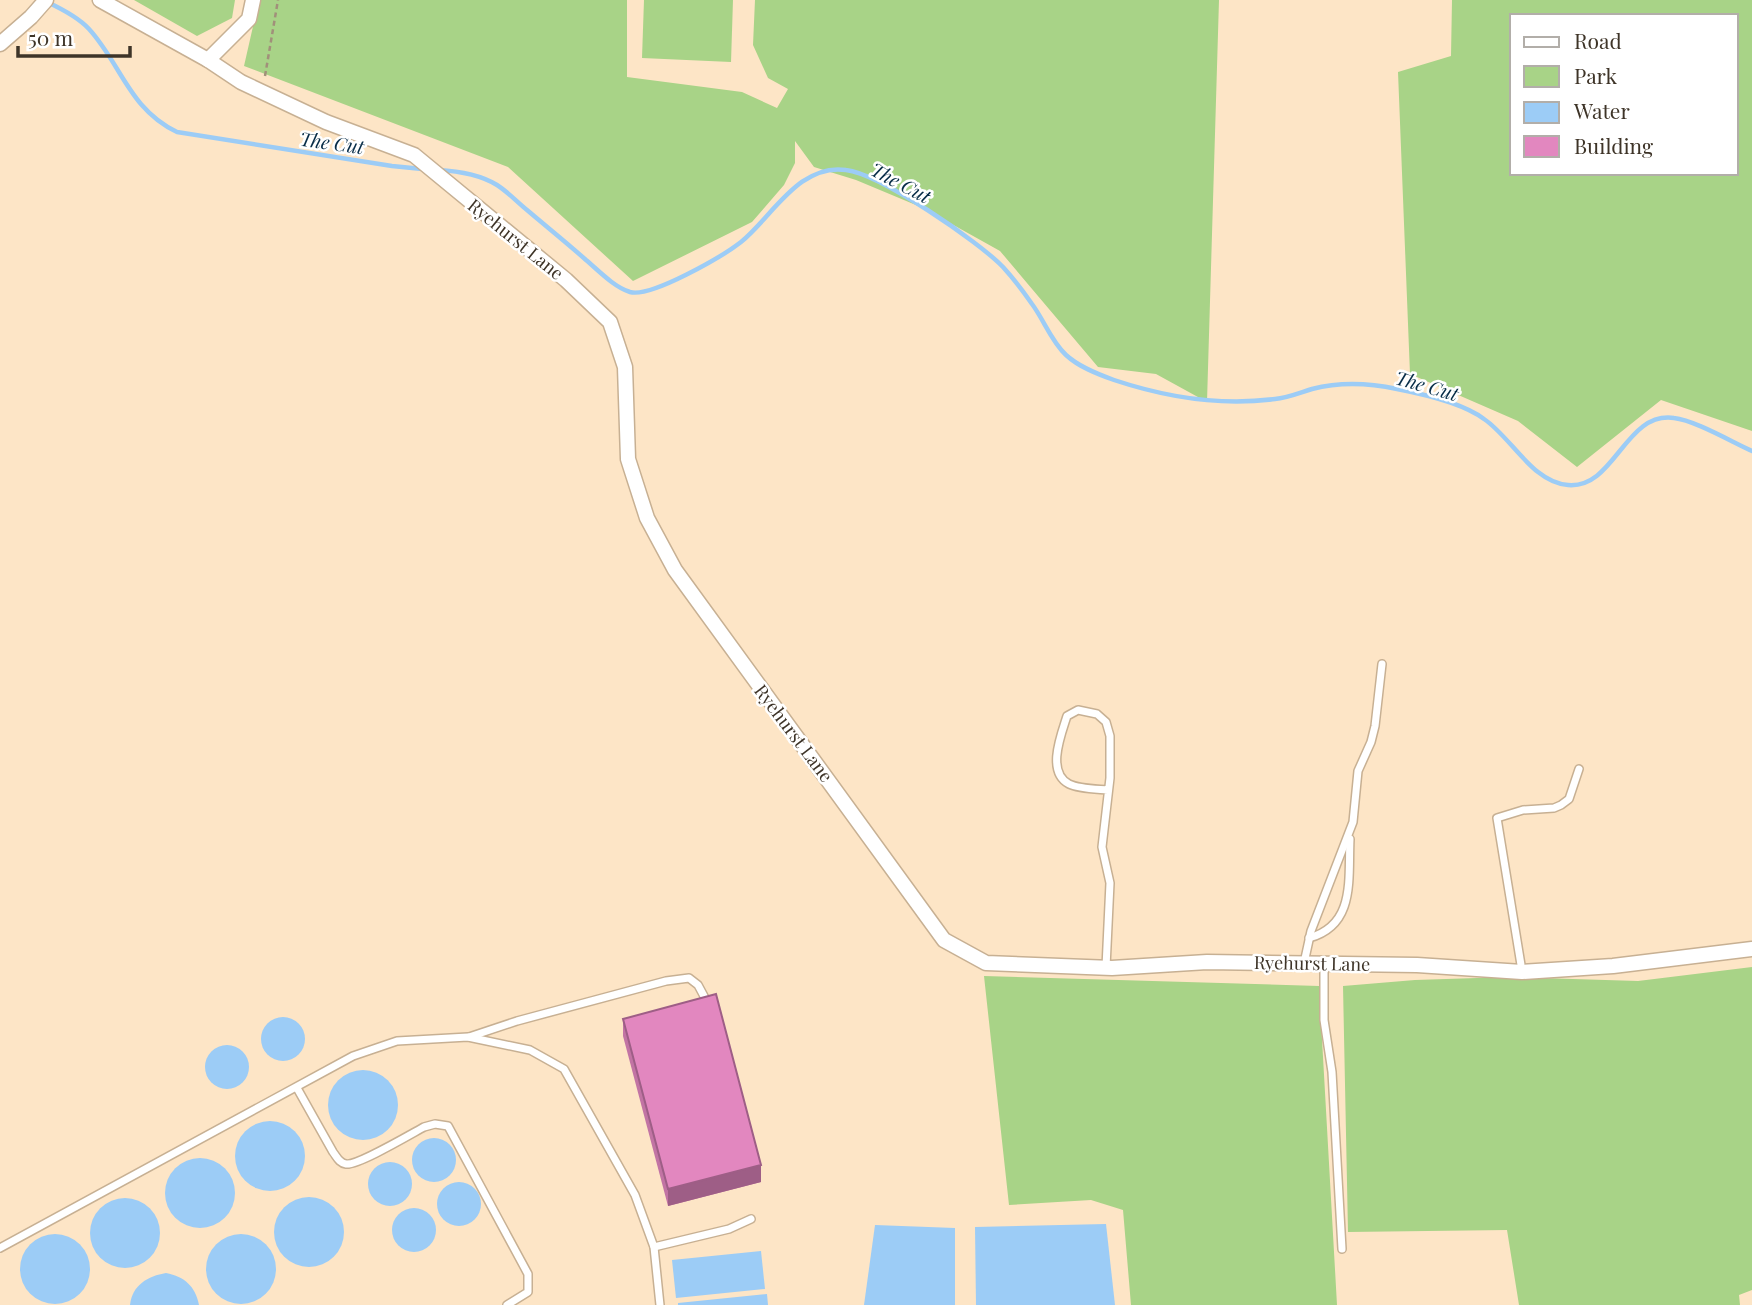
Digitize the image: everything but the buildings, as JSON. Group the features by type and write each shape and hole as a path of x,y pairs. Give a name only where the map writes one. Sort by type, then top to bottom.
{"street":[{"name":"Ryehurst Lane","path":"100,0 261,92 326,122 418,158 566,280 610,322 625,367 628,459 648,518 676,570 944,940 986,963 1106,968 1183,962 1304,963 1416,965 1522,972 1613,966 1752,949"},
{"path":"208,60 249,19 253,0"},
{"path":"0,44 6,30 43,4"}],"lane":[{"path":"1309,938 1329,930 1343,912 1358,771 1375,726 1382,664"},
{"path":"1106,968 1111,883 1102,847 1108,790 1111,751 1107,722 1090,712 1078,709 1067,716 1057,755 1057,766 1062,779 1071,785 1108,790"},
{"path":"1522,972 1497,818 1523,810 1561,805 1569,799 1579,769"},
{"path":"1304,963 1309,938 1329,881 1351,831"},
{"path":"1324,964 1324,1020 1332,1072 1342,1249"},
{"path":"0,1248 353,1056 397,1041 468,1037 666,981 689,978 698,985 705,998"},
{"path":"468,1037 530,1050 564,1069 635,1195 654,1247 660,1305"},
{"path":"297,1088 333,1152 345,1164 357,1162 428,1126 448,1126 528,1274 528,1292 508,1305"},
{"path":"654,1247 729,1228 751,1219"}],"path":[{"path":"261,92 278,0"}],"green space":[{"path":"134,0 235,0 232,18 197,36"},
{"path":"259,0 627,0 627,77 742,92 777,108 788,89 768,78 753,45 755,0 1219,0 1207,402 1156,374 1098,367 1000,251 923,208 856,180 814,167 795,141 795,163 784,185 752,222 633,281 508,167 244,66"},
{"path":"644,0 733,0 731,62 642,58"},
{"path":"1452,0 1752,0 1752,431 1661,400 1577,467 1518,421 1410,374 1398,72 1451,56"},
{"path":"1752,967 1752,1290 1739,1295 1740,1305 1519,1305 1507,1230 1348,1232 1343,986 1508,977 1638,981"},
{"path":"984,976 1319,986 1337,1305 1131,1305 1123,1210 1091,1200 1009,1205"}],"water":[{"path":"283,1017 299,1023 305,1039 299,1055 283,1061 267,1055 261,1039 267,1023"},
{"path":"227,1045 243,1051 249,1067 243,1083 227,1089 211,1083 205,1067 211,1051"},
{"path":"363,1070 388,1080 398,1105 388,1130 363,1140 338,1130 328,1105 338,1080"},
{"path":"270,1121 295,1131 305,1156 295,1181 270,1191 245,1181 235,1156 245,1131"},
{"path":"434,1138 450,1144 456,1160 450,1176 434,1182 418,1176 412,1160 418,1144"},
{"path":"200,1158 225,1168 235,1193 225,1218 200,1228 175,1218 165,1193 175,1168"},
{"path":"390,1162 406,1168 412,1184 406,1200 390,1206 374,1200 368,1184 374,1168"},
{"path":"459,1182 475,1188 481,1204 475,1220 459,1226 443,1220 437,1204 443,1188"},
{"path":"309,1197 334,1207 344,1232 334,1257 309,1267 284,1257 274,1232 284,1207"},
{"path":"125,1198 150,1208 160,1233 150,1258 125,1268 100,1258 90,1233 100,1208"},
{"path":"414,1208 430,1214 436,1230 430,1246 414,1252 398,1246 392,1230 398,1214"},
{"path":"1106,1224 1115,1305 976,1305 975,1227"},
{"path":"875,1225 955,1228 955,1305 864,1305"},
{"path":"55,1234 80,1244 90,1269 80,1294 55,1304 30,1294 20,1269 30,1244"},
{"path":"241,1234 266,1244 276,1269 266,1294 241,1304 216,1294 206,1269 216,1244"},
{"path":"761,1251 765,1289 676,1298 672,1260"},
{"path":"166,1273 188,1283 199,1305 130,1305 134,1292 142,1283 153,1276"},
{"path":"767,1294 768,1305 678,1305 678,1303"}],"waterway":[{"name":"The Cut","path":"47,2 75,17 89,29 136,99 161,122 177,132 422,169"},
{"name":"The Cut","path":"438,170 469,174 497,185 612,283 630,292 654,289 704,266 741,242 800,183 829,170 846,170 881,183 928,210 973,241 1003,267 1022,289 1066,355 1082,367 1114,380 1153,391 1214,401 1280,398 1343,384 1376,385 1419,394 1475,413 1494,427 1533,468 1555,482 1568,485 1584,483 1597,475 1631,437 1643,426 1657,419 1674,418 1692,423 1752,451"}]}
